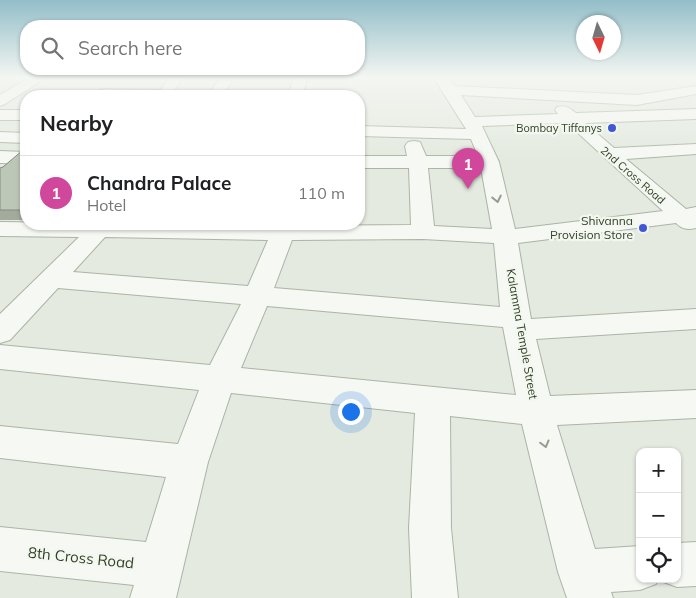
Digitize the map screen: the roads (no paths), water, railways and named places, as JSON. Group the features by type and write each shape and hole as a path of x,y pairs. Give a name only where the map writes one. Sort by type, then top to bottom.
{"street":[{"name":"Kalamma Temple Street","path":"458,105 473,128 490,162 505,237 518,324 536,411 585,585"},
{"name":"2nd Cross Road","path":"558,105 609,154 691,220"},
{"path":"654,105 688,115 696,123"},
{"path":"0,115 20,115"},
{"path":"365,130 411,132 572,118 688,115"},
{"path":"658,116 696,142"},
{"path":"411,132 418,162 423,232"},
{"path":"0,137 20,138"},
{"path":"609,154 696,149"},
{"path":"0,171 17,156"},
{"path":"365,162 490,162"},
{"path":"158,582 189,462 220,379 258,296 297,230 423,232 505,237 691,220"},
{"path":"0,229 20,229"},
{"path":"2,335 99,230"},
{"path":"53,279 258,296 518,324 696,320"},
{"path":"2,335 220,379 536,411 696,404"},
{"path":"433,400 430,528 435,598"},
{"path":"0,442 189,462"},
{"name":"8th Cross Road","path":"0,549 158,582"},
{"path":"681,565 696,564"},
{"path":"585,585 636,569"}],"place":[{"name":"Bombay Tiffanys","path":"612,128"},
{"name":"Chandra Palace","path":"468,189"},
{"name":"Shivanna Provision Store","path":"643,228"}]}
